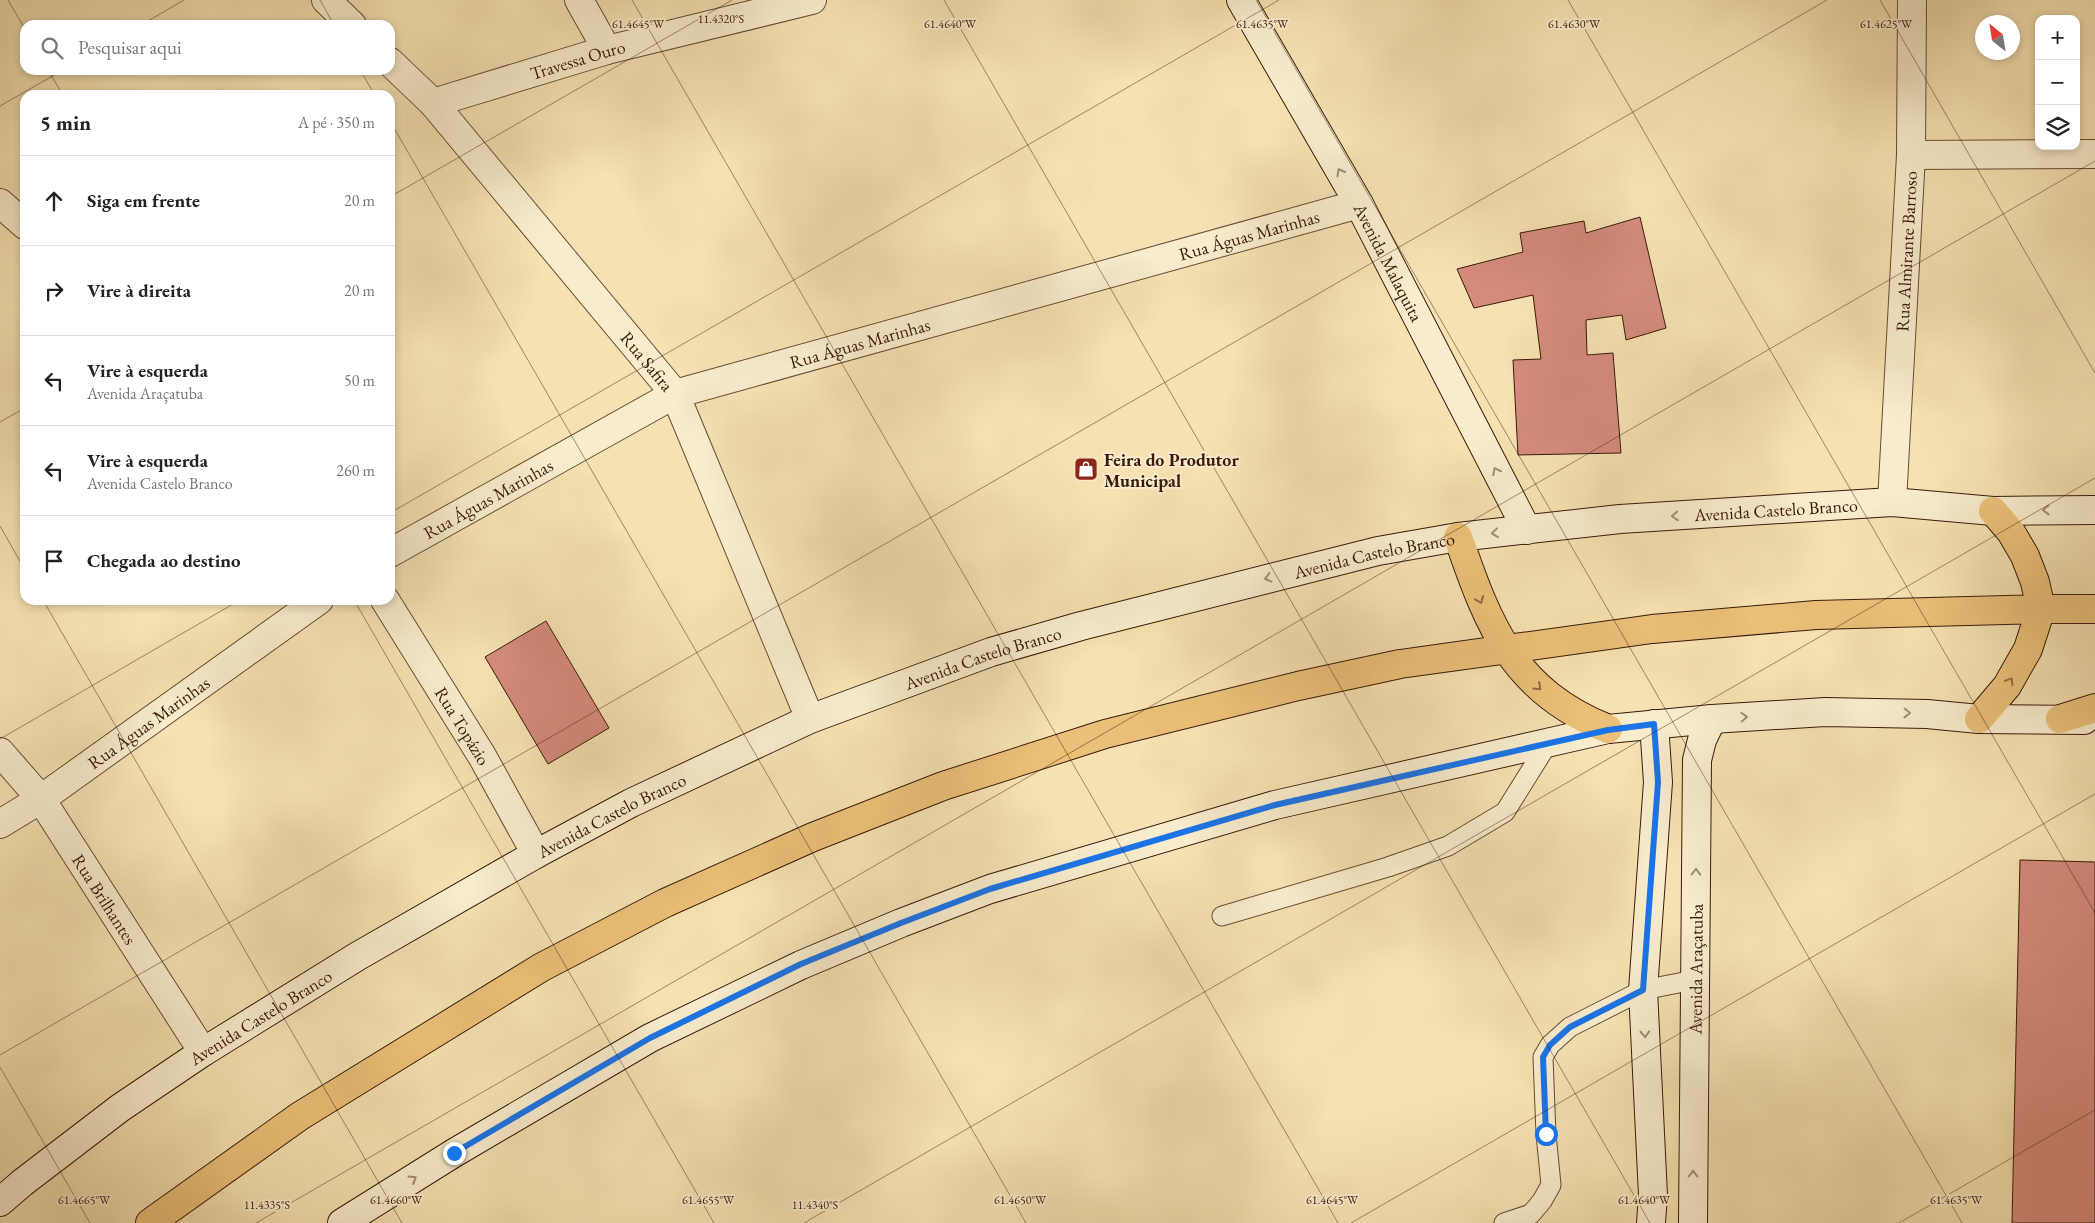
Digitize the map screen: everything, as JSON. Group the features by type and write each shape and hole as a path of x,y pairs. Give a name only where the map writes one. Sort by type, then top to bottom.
{"highway":[{"path":"1979,719 2007,686 2028,649 2041,609 2035,582 2025,556 2011,532 1993,511"},
{"path":"1458,537 1477,594 1490,623 1534,684 1569,711 1608,730"},
{"path":"150,1223 300,1116 542,967 665,903 813,837 943,786 1105,734 1298,686 1400,664 1652,629 1816,615 2095,609"},
{"path":"2060,719 2095,708"}],"main road":[{"path":"326,0 347,20"},
{"path":"580,0 606,50"},
{"name":"Travessa Ouro","path":"433,103 606,50 812,0"},
{"name":"Avenida Malaquita","path":"1241,0 1359,204 1527,530"},
{"name":"Rua Almirante Barroso","path":"1892,502 1911,155 1912,0"},
{"name":"Rua Safira","path":"395,67 433,103 675,394 810,719"},
{"path":"1911,155 2095,154"},
{"path":"0,203 20,221"},
{"name":"Rua Águas Marinhas","path":"395,550 675,394 1359,204"},
{"name":"Avenida Castelo Branco","path":"0,1202 120,1108 203,1052 358,956 536,854 630,803 810,719 991,652 1081,626 1378,551 1458,537 1620,519 1892,502 1993,511 2095,510"},
{"name":"Rua Águas Marinhas","path":"0,824 41,799 312,605"},
{"name":"Rua Topázio","path":"388,605 482,756 536,854"},
{"path":"342,1223 454,1153 650,1038 801,964 990,889 1275,805 1548,742 1608,730 1654,724 1825,712 1927,714 1979,719 2095,720"},
{"name":"Avenida Araçatuba","path":"1693,1223 1697,760 1702,740 1712,719"},
{"path":"1651,1223 1653,1195 1643,990 1658,782 1654,724"},
{"name":"Rua Brilhantes","path":"0,752 41,799 203,1052"}],"lane":[{"path":"1222,916 1388,867 1448,846 1505,812 1548,742"},
{"path":"1504,1223 1531,1214 1542,1202 1551,1185 1546,1134 1543,1057 1550,1045 1570,1027 1643,990 1694,980"}],"building":[{"path":"1640,217 1666,328 1626,340 1622,315 1586,320 1587,355 1613,353 1621,453 1518,455 1513,360 1541,359 1533,295 1474,308 1457,269 1523,252 1520,233 1584,221 1586,233"},
{"path":"546,621 609,728 548,764 485,657"},
{"path":"2020,860 2095,862 2095,1223 2012,1223"}],"place":[{"name":"Feira do Produtor Municipal","path":"1086,469"}],"route":[{"path":"454,1153 650,1038 801,964 990,889 1275,805 1456,765 1548,742 1608,730 1654,724 1658,782 1643,990 1570,1027 1550,1045 1543,1057 1546,1134"}]}
